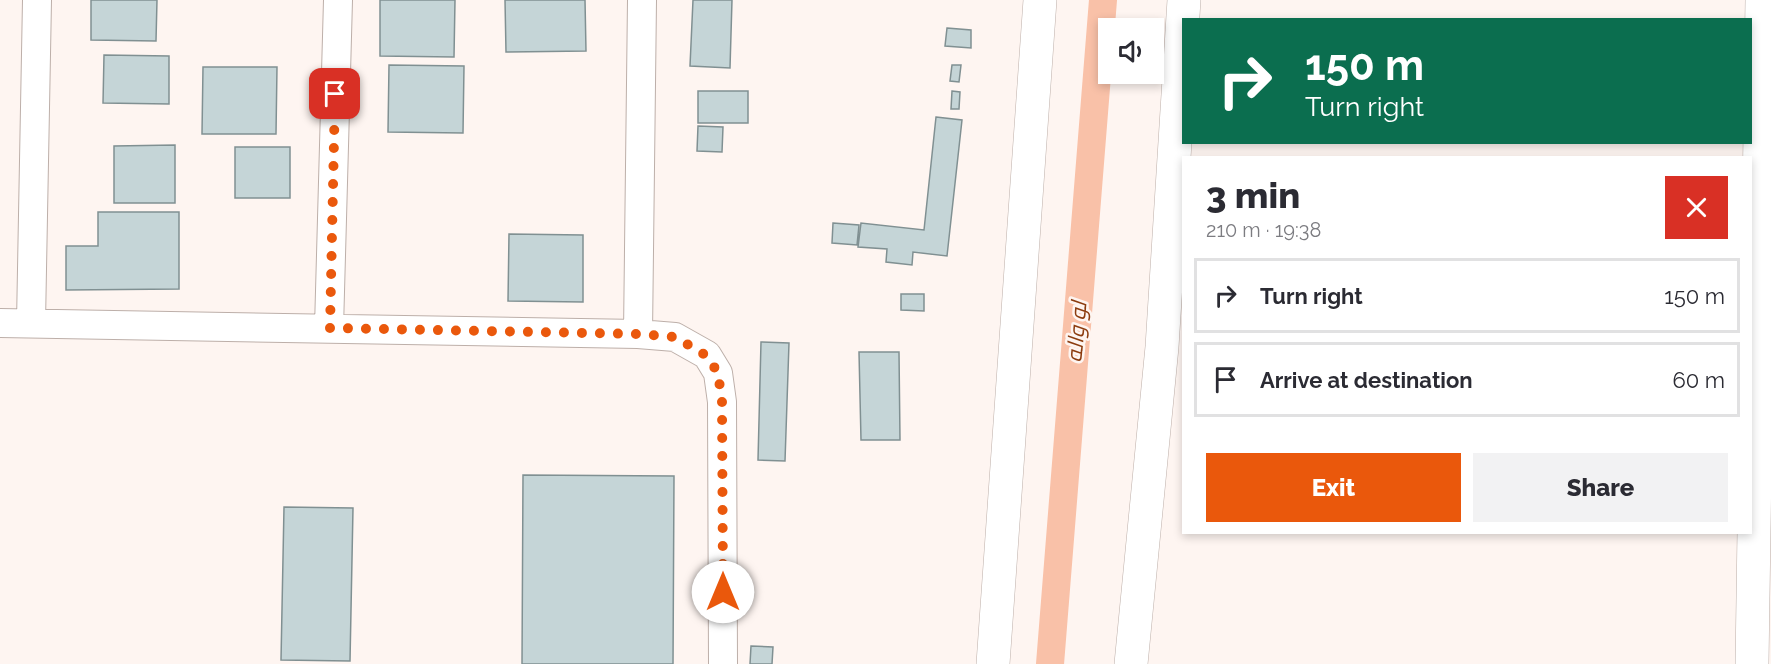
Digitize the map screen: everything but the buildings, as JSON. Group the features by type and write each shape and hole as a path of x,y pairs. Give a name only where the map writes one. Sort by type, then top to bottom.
{"street":[{"path":"31,323 37,0"},
{"path":"330,328 338,0"},
{"path":"638,334 642,0"},
{"path":"993,664 1040,0"},
{"path":"1183,18 1184,0"},
{"path":"1752,664 1764,305 1762,0"},
{"path":"1131,664 1162,347 1182,32"},
{"path":"0,323 638,334 675,337 707,356 718,373 722,402 723,664"}],"waterway":[{"name":"لو واله","path":"1050,664 1103,0"}],"route":[{"path":"335,94 330,328 638,334 675,337 707,356 718,373 722,402 723,592"}]}
